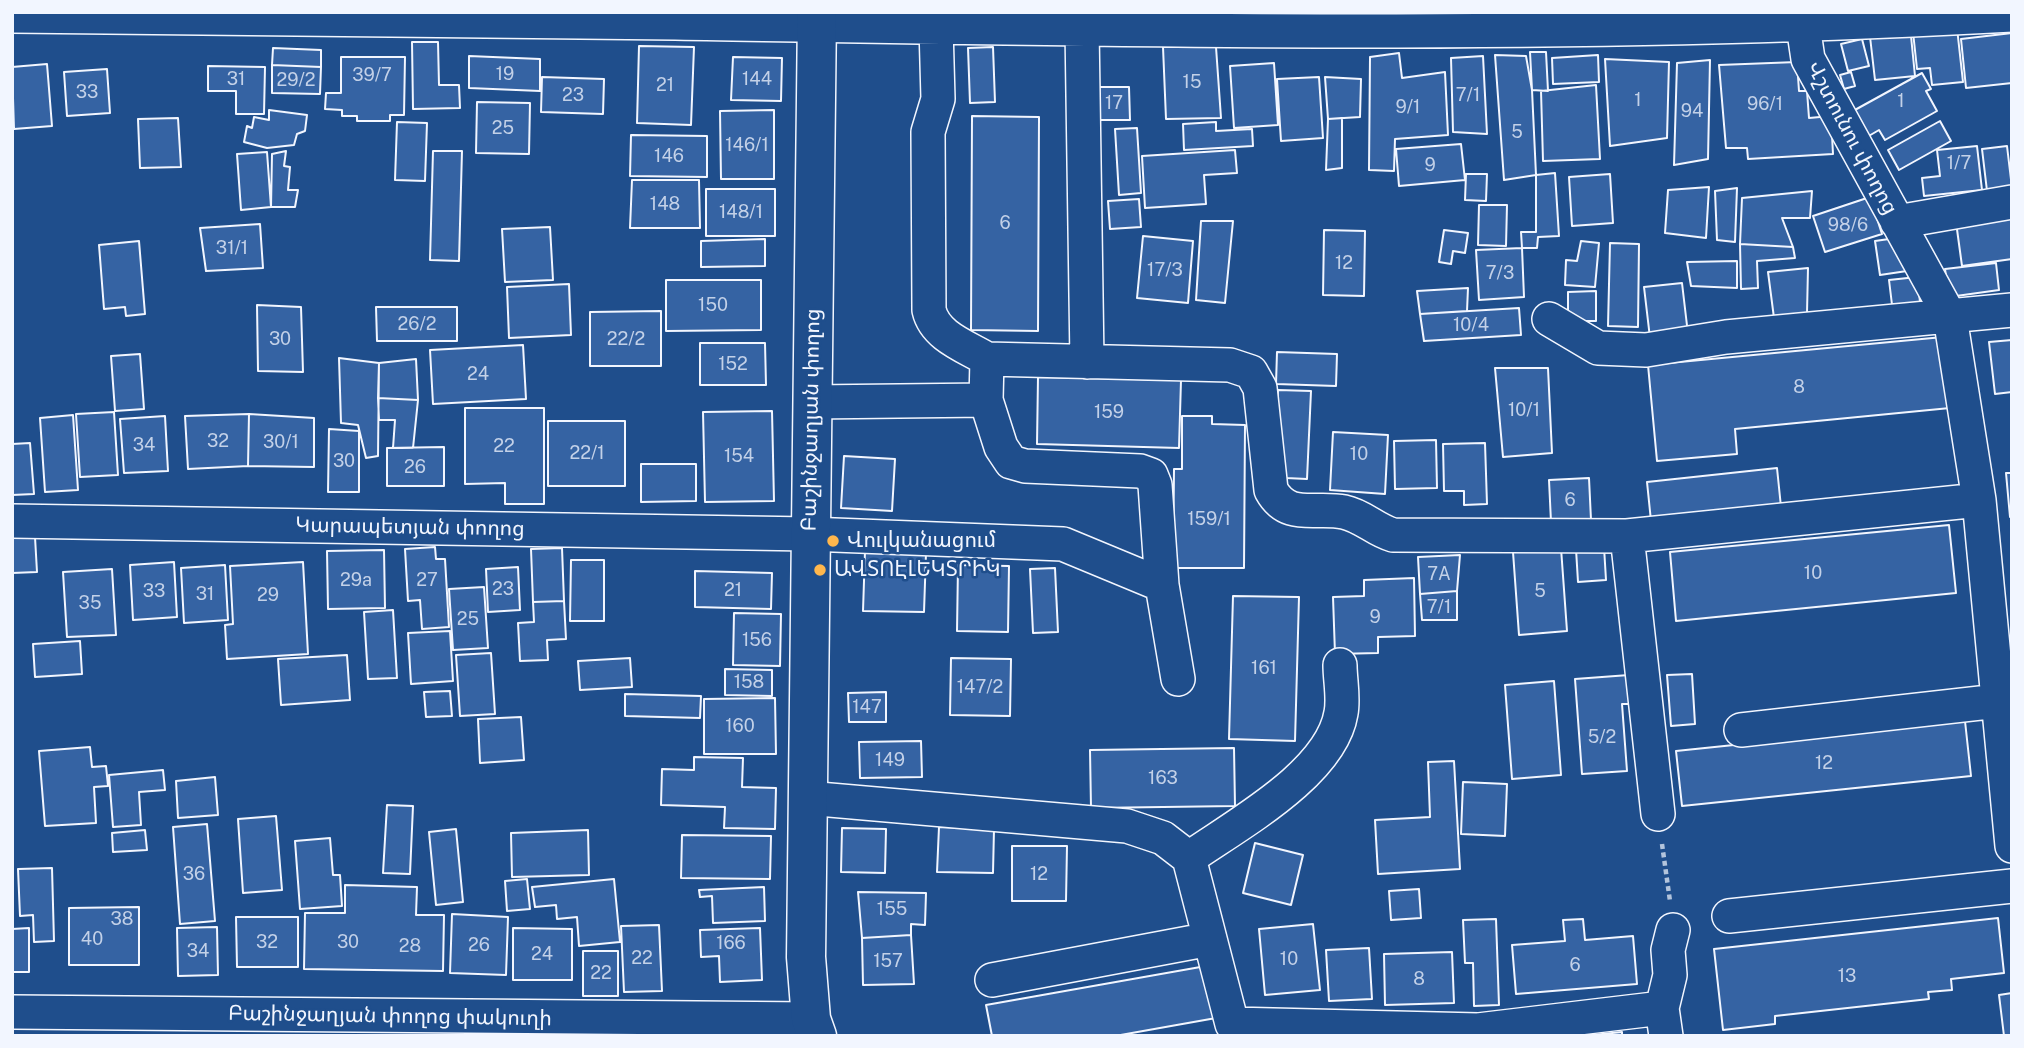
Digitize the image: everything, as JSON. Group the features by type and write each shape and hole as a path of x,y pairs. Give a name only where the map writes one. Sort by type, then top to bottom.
{"main road":[{"name":"Բաշինջաղյան փողոց","path":"814,1028 806,957 808,534 816,19"}],"street":[{"path":"12,16 305,22 816,19 936,27 1082,28 2012,15"},
{"name":"Վշտունու փողոց","path":"1801,20 1808,59 1950,317"},
{"path":"936,27 938,99 928,132 929,310 932,324 987,359 1230,365 1251,372 1260,387 1271,490 1279,503 1293,509 1343,512 1360,517 1376,530 1393,535 1623,536 1979,500"},
{"path":"1082,28 1087,362"},
{"path":"1896,222 2012,202"},
{"path":"1549,319 1598,348 1646,350 1726,337 2012,310"},
{"path":"1950,317 1979,500 2012,846"},
{"path":"987,359 986,400 1001,447 1011,462 1026,466 1140,471 1151,475 1155,485 1162,586 1178,679"},
{"path":"812,402 986,400"},
{"name":"Կարապետյան փողոց","path":"12,521 808,534 1063,544 1162,586"},
{"path":"1623,536 1658,814"},
{"path":"1189,858 1282,793 1326,748 1341,713 1340,664"},
{"path":"1741,730 1998,701"},
{"path":"807,798 1127,825 1163,838 1189,858 1233,1030 1478,1033 1664,1022 1670,975 1668,950 1673,930"},
{"path":"1729,916 2012,886"},
{"path":"992,980 1210,939"},
{"name":"Բաշինջաղյան փողոց փակուղի","path":"12,1012 814,1028"}],"path":[{"path":"1658,814 1673,930"}],"building":[{"path":"1896,25 1898,37 1911,36 1915,76 1875,80 1869,28"},
{"path":"1957,28 1963,82 1932,85 1930,68 1917,69 1913,32"},
{"path":"2012,33 2012,83 1966,88 1961,39"},
{"path":"1862,39 1869,66 1848,71 1841,44"},
{"path":"412,42 438,42 439,85 459,85 460,108 413,109"},
{"path":"639,46 694,47 691,125 637,123"},
{"path":"993,47 995,102 970,103 968,48"},
{"path":"1163,47 1216,47 1221,118 1166,119"},
{"path":"273,48 321,50 321,67 272,65"},
{"path":"1530,52 1546,52 1548,91 1532,90"},
{"path":"1399,53 1402,78 1445,72 1448,135 1395,139 1394,171 1369,170 1370,57"},
{"path":"1495,55 1526,56 1532,90 1536,175 1504,180"},
{"path":"1598,55 1599,82 1553,84 1552,58"},
{"path":"469,56 540,59 540,91 469,88"},
{"path":"1483,56 1487,134 1453,132 1451,58"},
{"path":"341,57 405,57 404,115 390,115 390,121 357,121 357,116 342,116 342,110 325,109 326,93 341,93"},
{"path":"733,57 782,58 781,101 731,100"},
{"path":"1605,59 1669,62 1667,138 1610,146"},
{"path":"1710,60 1708,159 1674,165 1677,63"},
{"path":"1797,62 1799,91 1807,91 1809,118 1831,116 1833,154 1748,159 1747,148 1726,148 1719,65"},
{"path":"1274,63 1278,125 1234,128 1230,66"},
{"path":"47,64 52,126 14,129 12,67"},
{"path":"272,65 321,67 320,94 272,93"},
{"path":"208,66 265,67 264,114 236,114 236,91 208,91"},
{"path":"107,69 110,113 67,116 64,72"},
{"path":"1851,72 1855,86 1844,89 1840,75"},
{"path":"1922,73 1931,89 1926,91 1937,111 1885,140 1879,130 1867,137 1853,111"},
{"path":"542,77 604,79 603,114 541,112"},
{"path":"1319,77 1323,138 1281,141 1277,79"},
{"path":"1325,77 1361,79 1360,117 1328,119"},
{"path":"1596,85 1600,159 1543,161 1541,91"},
{"path":"1099,87 1129,87 1130,120 1100,120"},
{"path":"477,102 530,103 529,154 476,153"},
{"path":"269,110 307,115 305,131 297,134 294,145 267,148 244,142 247,126 252,128 254,117 269,120"},
{"path":"774,110 774,179 721,179 720,111"},
{"path":"972,116 1039,117 1038,331 971,330"},
{"path":"178,118 181,167 140,168 138,119"},
{"path":"1342,118 1342,168 1326,170 1328,119"},
{"path":"1940,121 1951,141 1899,170 1888,150"},
{"path":"397,122 427,123 425,181 395,180"},
{"path":"1216,122 1216,131 1252,129 1253,146 1184,150 1183,124"},
{"path":"1137,128 1141,193 1119,195 1115,129"},
{"path":"631,135 707,136 707,177 630,176"},
{"path":"1461,144 1465,180 1399,186 1396,149"},
{"path":"1977,146 1982,190 1924,196 1922,178 1940,176 1937,150"},
{"path":"2007,146 2012,188 1987,191 1982,149"},
{"path":"1235,150 1237,173 1204,175 1206,204 1145,208 1142,156"},
{"path":"286,151 284,166 290,167 288,190 298,190 295,207 271,207 272,154"},
{"path":"433,151 462,151 459,261 430,260"},
{"path":"267,152 271,207 241,210 237,154"},
{"path":"1555,173 1559,236 1538,237 1537,248 1522,248 1521,232 1536,232 1536,175"},
{"path":"1466,174 1487,174 1486,201 1465,200"},
{"path":"1610,174 1613,223 1572,226 1569,177"},
{"path":"632,180 699,180 700,228 630,228"},
{"path":"1709,187 1706,238 1665,233 1668,190"},
{"path":"1737,188 1735,242 1717,240 1715,191"},
{"path":"706,189 775,189 775,236 706,236"},
{"path":"1812,191 1810,218 1782,218 1793,247 1740,244 1742,198"},
{"path":"1870,197 1882,234 1825,252 1813,216"},
{"path":"1139,199 1141,227 1110,229 1108,201"},
{"path":"1479,205 1507,205 1506,246 1478,245"},
{"path":"2012,216 2012,259 1962,266 1956,222"},
{"path":"1201,221 1233,221 1225,303 1196,300"},
{"path":"260,224 263,268 206,271 200,228"},
{"path":"550,227 553,280 505,282 502,229"},
{"path":"1324,230 1365,231 1364,296 1323,295"},
{"path":"1444,230 1468,233 1465,253 1453,251 1451,264 1439,262"},
{"path":"1143,236 1193,241 1188,303 1137,298"},
{"path":"765,239 765,266 701,267 701,241"},
{"path":"1889,239 1907,271 1880,275 1875,241"},
{"path":"139,241 145,314 126,316 125,307 104,309 99,245"},
{"path":"1581,241 1599,243 1595,287 1565,285 1566,260 1577,261"},
{"path":"1610,243 1639,244 1638,327 1608,326"},
{"path":"1740,244 1793,247 1795,258 1757,261 1758,288 1741,289"},
{"path":"1522,248 1524,297 1479,300 1476,250"},
{"path":"1737,261 1737,288 1691,286 1687,262"},
{"path":"1996,263 1999,290 1949,297 1945,269"},
{"path":"1808,268 1807,313 1774,318 1768,272"},
{"path":"1917,277 1921,310 1893,313 1889,280"},
{"path":"666,280 761,280 761,330 666,331"},
{"path":"1682,283 1688,334 1650,338 1644,287"},
{"path":"569,284 571,335 509,338 507,287"},
{"path":"1468,288 1467,311 1420,314 1417,291"},
{"path":"1596,291 1596,321 1568,321 1568,292"},
{"path":"257,305 301,307 303,372 258,371"},
{"path":"376,307 457,307 457,341 377,341"},
{"path":"1519,308 1521,335 1424,341 1420,314"},
{"path":"661,311 661,366 590,366 590,312"},
{"path":"1943,337 1950,408 1735,429 1737,454 1657,461 1648,365"},
{"path":"2012,340 2012,392 1995,394 1989,342"},
{"path":"700,343 765,343 766,385 700,385"},
{"path":"523,345 526,399 433,404 430,350"},
{"path":"1277,352 1337,354 1336,386 1276,384"},
{"path":"140,354 144,409 115,411 111,356"},
{"path":"339,358 379,363 378,456 366,458 358,425 341,423"},
{"path":"416,359 418,400 378,398 379,363"},
{"path":"1495,368 1548,368 1552,453 1503,457"},
{"path":"1038,377 1181,380 1179,448 1037,444"},
{"path":"1278,390 1311,391 1307,479 1286,478 1274,467"},
{"path":"378,398 418,400 413,448 393,448 395,420 379,420"},
{"path":"465,408 544,408 544,504 505,504 505,483 465,484"},
{"path":"772,411 774,501 705,502 703,412"},
{"path":"114,412 118,475 80,477 76,414"},
{"path":"249,414 248,466 188,469 185,416"},
{"path":"249,414 314,418 314,467 248,466"},
{"path":"73,415 78,490 45,492 40,418"},
{"path":"165,416 168,471 124,473 120,419"},
{"path":"1182,416 1212,416 1212,424 1245,425 1244,568 1173,568 1174,469 1182,469"},
{"path":"548,421 625,421 625,486 548,486"},
{"path":"329,429 359,431 359,492 328,492"},
{"path":"1333,432 1388,435 1385,494 1330,490"},
{"path":"1436,440 1437,488 1395,489 1394,441"},
{"path":"30,443 34,494 12,495 12,444"},
{"path":"1485,443 1487,504 1464,505 1464,491 1444,491 1443,444"},
{"path":"444,447 444,486 387,486 387,448"},
{"path":"844,456 895,459 892,511 841,508"},
{"path":"641,464 696,464 696,501 641,502"},
{"path":"1777,468 1781,507 1651,521 1647,482"},
{"path":"2006,473 2012,473 2012,517 2010,517"},
{"path":"1589,478 1591,520 1551,522 1549,480"},
{"path":"1949,525 1956,593 1676,621 1670,552"},
{"path":"35,537 37,572 12,573 12,538"},
{"path":"435,547 436,559 445,559 449,627 422,629 420,600 408,601 405,549"},
{"path":"1604,547 1606,580 1578,582 1576,549"},
{"path":"562,548 564,601 533,602 531,549"},
{"path":"1561,548 1567,631 1519,635 1513,552"},
{"path":"384,550 385,608 328,609 327,551"},
{"path":"865,551 926,553 924,612 863,611"},
{"path":"1460,555 1457,591 1420,594 1418,557"},
{"path":"571,560 604,560 604,621 570,621"},
{"path":"174,562 177,617 133,620 130,565"},
{"path":"303,562 308,654 227,659 225,625 233,624 230,566"},
{"path":"225,565 228,620 184,623 181,568"},
{"path":"958,565 1009,566 1008,632 957,631"},
{"path":"518,567 520,610 488,612 486,569"},
{"path":"1055,568 1058,632 1033,633 1030,569"},
{"path":"112,569 116,635 67,637 63,572"},
{"path":"695,571 772,573 771,609 695,607"},
{"path":"1414,578 1415,636 1378,637 1378,653 1335,654 1333,597 1364,596 1364,580"},
{"path":"484,587 488,648 453,650 449,589"},
{"path":"1457,591 1457,620 1422,620 1420,594"},
{"path":"1233,596 1299,597 1295,741 1229,739"},
{"path":"564,601 566,639 547,640 548,660 520,661 518,623 534,622 533,602"},
{"path":"393,610 397,678 368,679 364,612"},
{"path":"734,613 781,614 780,666 733,665"},
{"path":"450,631 453,681 411,684 408,633"},
{"path":"80,641 82,674 35,677 33,644"},
{"path":"491,653 495,714 460,716 456,655"},
{"path":"347,655 350,700 281,705 278,659"},
{"path":"630,658 632,687 580,690 578,661"},
{"path":"951,658 1011,659 1010,716 950,715"},
{"path":"725,669 772,670 772,696 725,695"},
{"path":"1692,674 1695,724 1671,726 1667,675"},
{"path":"1629,675 1631,704 1622,704 1627,771 1582,774 1575,679"},
{"path":"1554,681 1561,775 1512,779 1505,685"},
{"path":"450,691 452,716 426,717 424,692"},
{"path":"886,692 886,722 849,722 848,693"},
{"path":"625,694 701,696 700,718 625,716"},
{"path":"775,698 776,754 704,754 704,699"},
{"path":"521,717 524,760 480,763 478,719"},
{"path":"1965,721 1971,776 1682,806 1676,751"},
{"path":"921,741 922,777 860,778 859,742"},
{"path":"90,747 92,767 106,766 108,786 94,787 96,823 45,826 39,751"},
{"path":"1234,748 1235,806 1091,808 1090,750"},
{"path":"694,757 743,758 742,787 776,788 775,829 724,828 725,807 661,805 662,769 694,770"},
{"path":"1454,761 1460,869 1378,874 1375,820 1430,817 1428,762"},
{"path":"163,770 165,790 139,792 141,825 113,827 109,775"},
{"path":"215,777 218,815 178,818 176,781"},
{"path":"1463,782 1507,784 1505,836 1461,834"},
{"path":"387,805 413,806 410,874 383,873"},
{"path":"276,816 282,890 243,893 238,819"},
{"path":"207,824 215,921 180,924 173,827"},
{"path":"939,827 994,829 993,873 937,872"},
{"path":"842,828 886,829 885,873 841,872"},
{"path":"456,829 463,902 436,905 429,832"},
{"path":"145,830 147,850 113,852 112,833"},
{"path":"588,830 589,875 512,877 511,833"},
{"path":"682,835 771,836 770,879 681,878"},
{"path":"330,838 333,875 340,875 342,906 300,909 295,841"},
{"path":"1255,843 1303,855 1291,905 1243,893"},
{"path":"1012,846 1067,846 1066,901 1012,901"},
{"path":"52,868 54,941 34,942 33,915 20,916 18,869"},
{"path":"527,879 530,909 507,911 505,881"},
{"path":"614,879 620,942 579,946 577,917 557,919 556,905 535,907 532,887"},
{"path":"345,885 417,887 416,915 444,915 443,971 304,969 305,913 345,913"},
{"path":"764,887 765,921 713,923 712,896 700,897 699,890"},
{"path":"1419,889 1421,918 1391,920 1389,891"},
{"path":"858,892 926,893 925,925 911,924 911,935 862,938"},
{"path":"139,907 139,965 69,965 69,908"},
{"path":"452,914 508,917 506,975 450,973"},
{"path":"236,917 298,917 298,967 237,967"},
{"path":"1998,918 2004,973 1951,979 1952,990 1928,992 1929,999 1775,1016 1775,1024 1723,1030 1714,949"},
{"path":"1496,919 1499,1005 1474,1006 1473,963 1465,963 1463,920"},
{"path":"1583,919 1585,940 1633,936 1637,984 1516,994 1512,945 1565,941 1563,920"},
{"path":"1313,924 1320,990 1265,995 1259,929"},
{"path":"659,925 662,991 624,992 621,926"},
{"path":"217,927 218,975 178,976 177,928"},
{"path":"29,928 29,972 12,972 12,929"},
{"path":"513,928 572,929 572,980 513,980"},
{"path":"760,928 762,980 720,982 719,956 701,957 700,930"},
{"path":"911,935 914,984 863,985 862,938"},
{"path":"1369,948 1372,999 1329,1001 1326,950"},
{"path":"583,951 618,951 618,996 583,996"},
{"path":"1452,952 1454,1003 1385,1005 1384,954"},
{"path":"1206,966 1216,1018 1115,1036 992,1036 986,1005"},
{"path":"2012,993 2012,1036 2004,1036 1999,995"},
{"path":"1622,1032 1622,1036 1583,1036"}],"place":[{"name":"Վուլկանացում","path":"833,541"},
{"name":"ԱՎՏՈԷԼԵԿՏՐԻԿ","path":"820,570"}]}
